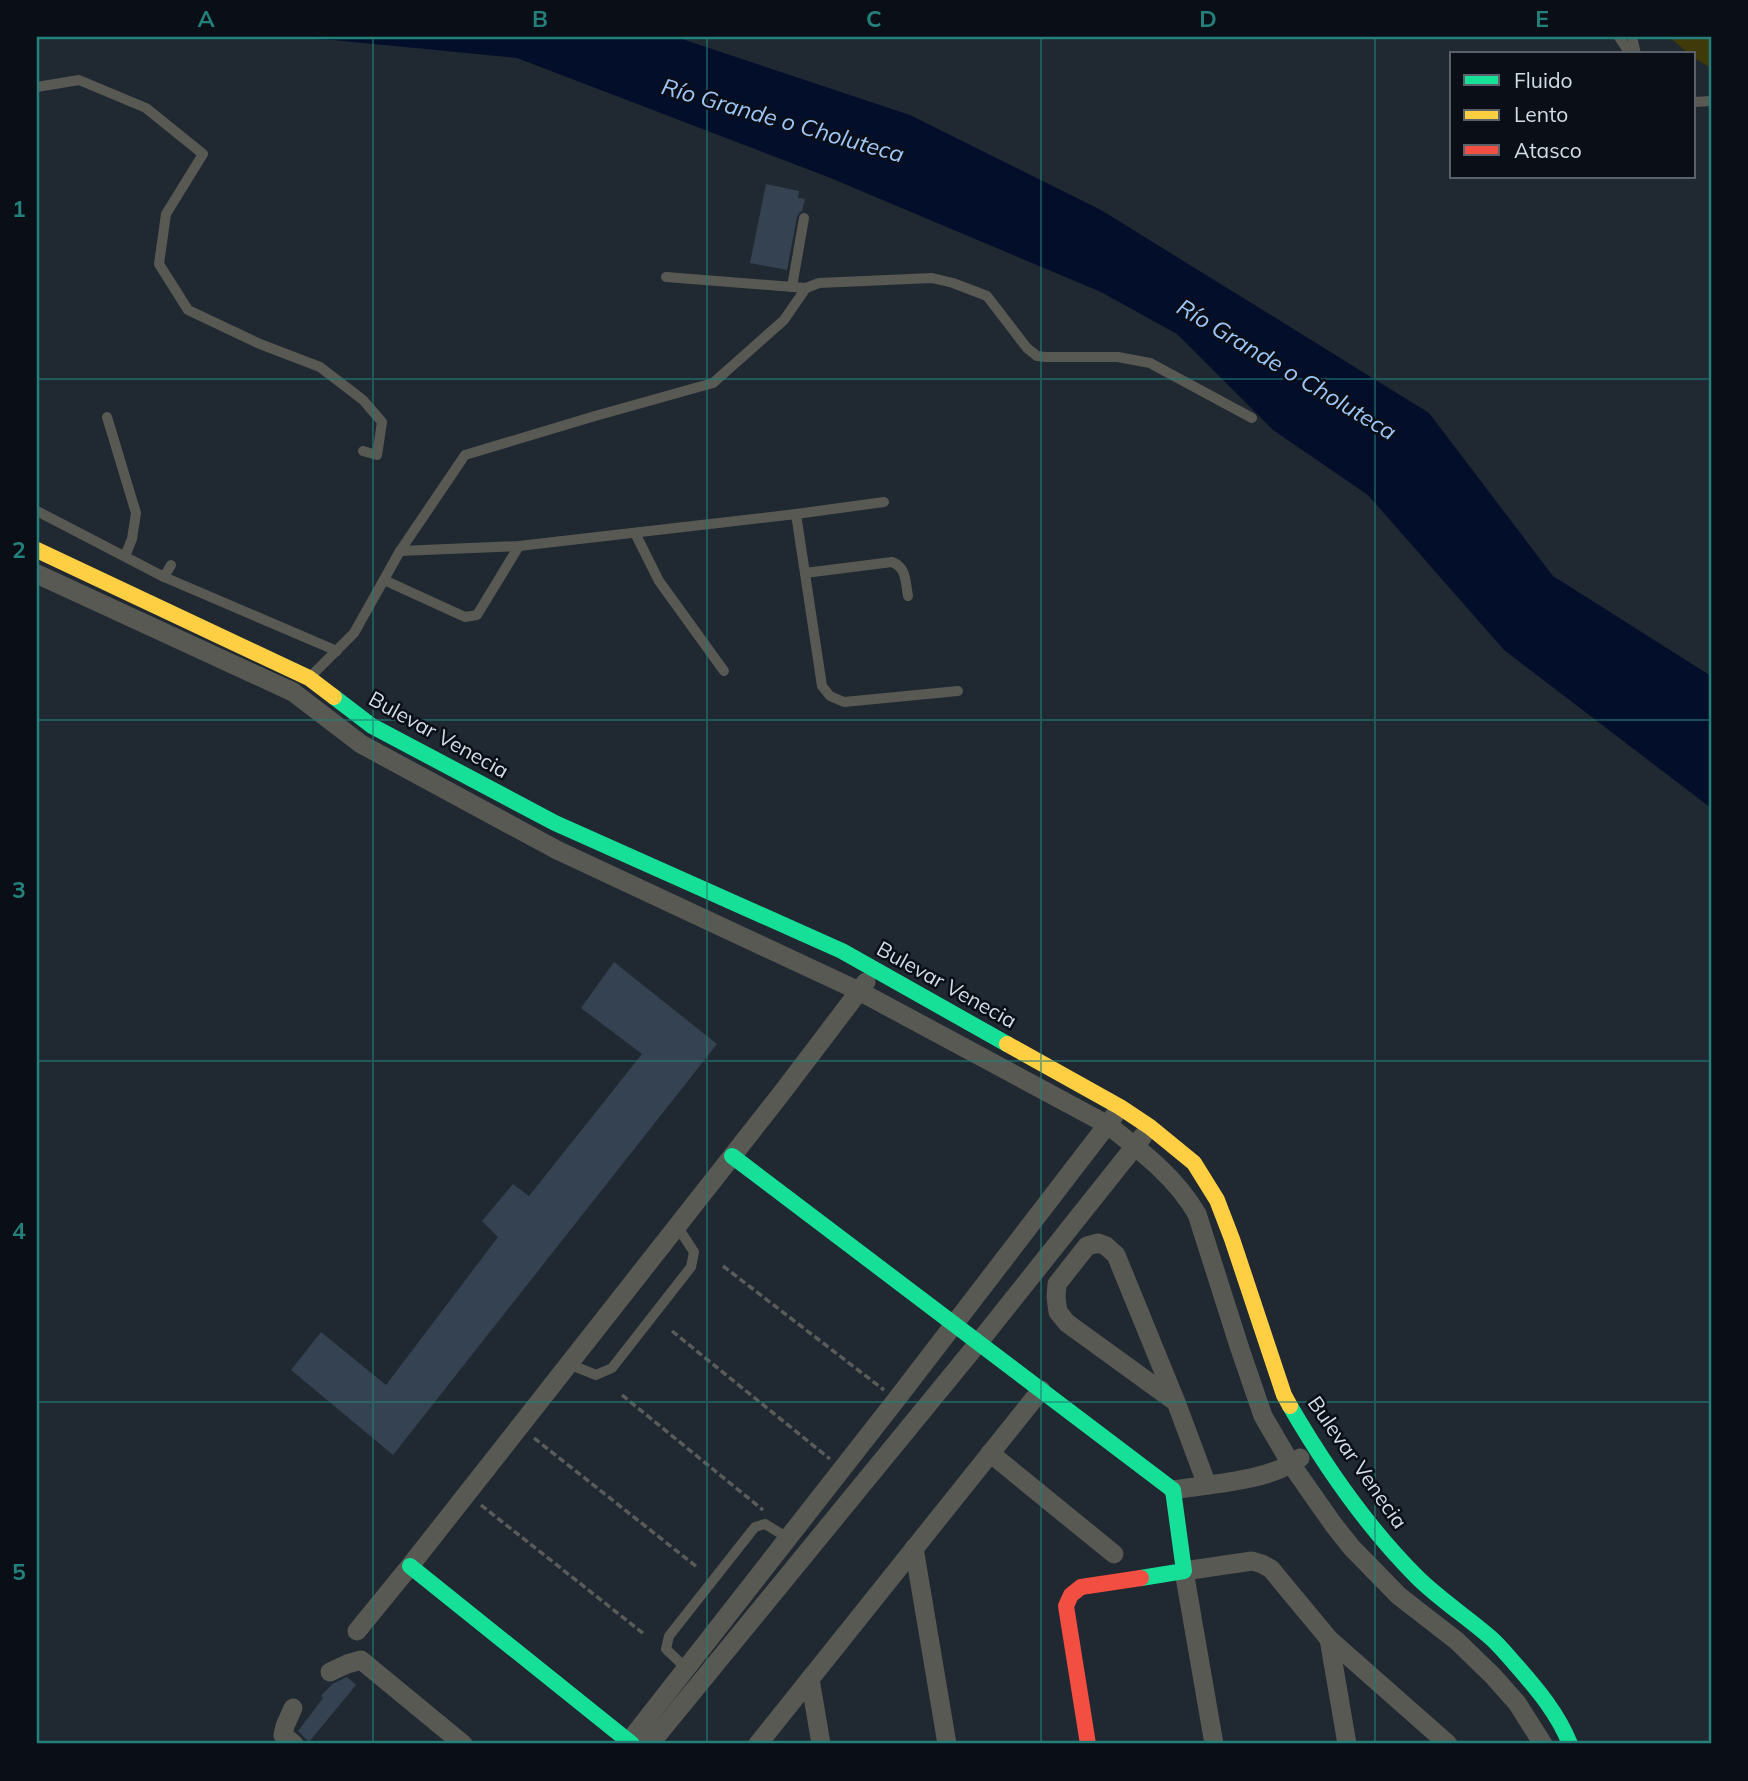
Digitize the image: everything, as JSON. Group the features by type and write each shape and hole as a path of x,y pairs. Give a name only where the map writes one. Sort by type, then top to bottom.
{"street":[{"name":"Bulevar Venecia","path":"37,550 309,678 372,726 613,856 842,951 1120,1107 1150,1128 1194,1163 1217,1200 1284,1395 1314,1447 1355,1507 1419,1580 1494,1640 1516,1664 1543,1696 1564,1729 1570,1744"},
{"path":"37,575 293,692 361,744 562,847 859,991 1108,1125 1174,1181 1198,1214 1263,1416 1333,1524 1399,1597 1457,1641 1493,1676 1517,1703 1543,1744"},
{"path":"357,1631 520,1427 875,969"},
{"path":"410,1566 629,1743 897,1400 1120,1107"},
{"path":"650,1744 1150,1128"},
{"path":"732,1156 1173,1490 1214,1744"},
{"path":"1176,1402 1067,1323 1058,1312 1058,1284 1087,1246 1098,1243 1116,1255 1176,1402 1207,1485"},
{"path":"758,1744 1041,1390"},
{"path":"1173,1490 1260,1476 1292,1464 1314,1447"},
{"path":"990,1453 1114,1554"},
{"path":"914,1548 947,1744"},
{"path":"1088,1744 1066,1606 1071,1595 1081,1587 1252,1561 1271,1569 1329,1639 1448,1744"},
{"path":"1329,1639 1347,1744"},
{"path":"330,1672 361,1660 463,1744"},
{"path":"810,1679 821,1744"},
{"path":"293,1708 283,1735 294,1744"}],"lane":[{"path":"1619,37 1631,52"},
{"path":"37,87 79,80 146,108 203,155 166,214 159,264 188,310 260,344 320,367 363,400 382,422 377,455 363,451"},
{"path":"793,287 804,218"},
{"path":"666,277 806,288 819,283 932,278 953,283 987,296 1027,348 1037,356 1118,357 1150,363 1252,418"},
{"path":"293,692 354,633 400,551 465,455 713,383 784,320 806,288"},
{"path":"107,417 136,513 132,539 125,556"},
{"path":"400,551 519,546 884,502"},
{"path":"37,511 164,577 337,651"},
{"path":"796,514 821,686 830,696 844,702 958,691"},
{"path":"635,533 659,581 724,671"},
{"path":"384,580 465,617 477,615 519,546"},
{"path":"805,573 892,562 903,569 908,596"},
{"path":"164,577 171,565"},
{"path":"569,1364 596,1375 612,1368 664,1303 691,1267 694,1252 677,1226"},
{"path":"687,1668 666,1649 669,1636 693,1604 755,1527 765,1524 790,1536"}],"path":[{"path":"723,1266 897,1400"},
{"path":"672,1331 842,1469"},
{"path":"622,1395 790,1536"},
{"path":"520,1427 697,1567"},
{"path":"467,1494 644,1634"}],"shaded area":[{"path":"1669,37 1711,37 1711,68 1696,59 1696,52 1687,52"}],"water":[{"name":"Río Grande o Choluteca","path":"273,37 676,37 910,115 1101,210 1429,413 1553,576 1711,676 1711,808 1504,650 1368,495 1273,430 1177,334 1101,292 828,177 517,58 333,40"}],"building":[{"path":"766,184 799,191 798,198 805,199 802,211 797,217 787,270 750,263"},
{"path":"614,962 717,1044 393,1455 291,1370 321,1332 386,1385 498,1237 482,1221 513,1184 529,1196 642,1054 581,1008"},
{"path":"347,1677 356,1685 309,1742 298,1731 323,1698 321,1696 332,1684"}],"traffic: fast":[{"path":"334,697 372,726 555,823 842,951 1007,1044"},
{"path":"732,1156 1173,1490 1184,1571 1141,1578"},
{"path":"1290,1406 1318,1452 1364,1517 1398,1558 1426,1585 1501,1648 1547,1703 1570,1744"},
{"path":"410,1566 632,1744"}],"traffic: slow":[{"path":"37,550 309,678 334,697"},
{"path":"1007,1044 1120,1107 1150,1127 1194,1163 1217,1200 1290,1406"}],"traffic: jam":[{"path":"1088,1744 1066,1606 1071,1595 1081,1587 1141,1578"}]}
